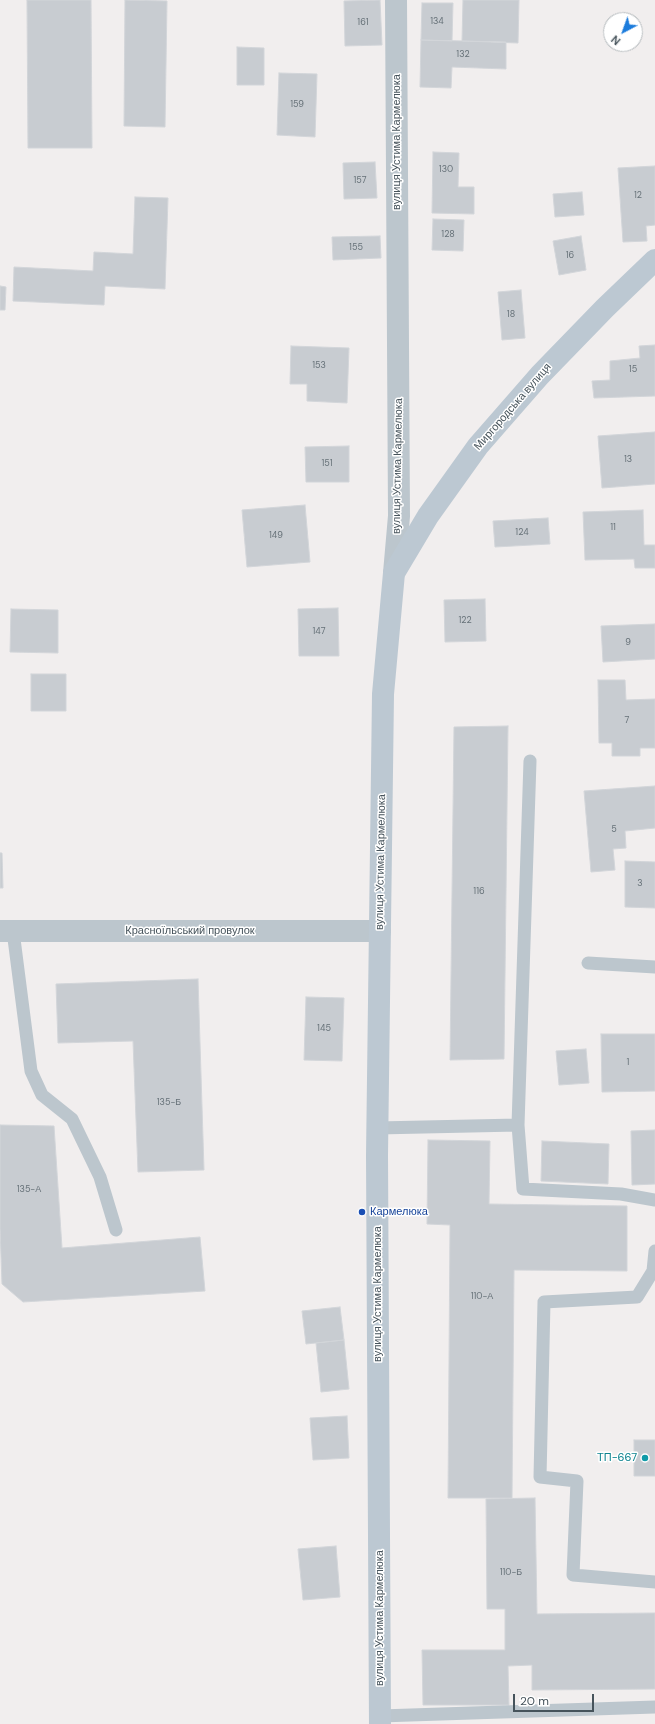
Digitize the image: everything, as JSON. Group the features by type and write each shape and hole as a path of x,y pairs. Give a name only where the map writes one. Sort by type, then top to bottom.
{"main road":[{"name":"Миргородська вулиця","path":"394,573 428,516 478,446 540,374 655,260"},
{"name":"вулиця Устима Кармелюка","path":"380,1720 377,1128 383,694 394,573"}],"street":[{"name":"вулиця Устима Кармелюка","path":"394,573 399,516 396,0"},
{"name":"Красноїльський провулок","path":"6,931 380,931"}],"lane":[{"path":"530,761 518,1125 523,1189 620,1194 655,1200"},
{"path":"6,931 31,1070 42,1095 72,1118 100,1177 116,1230"},
{"path":"588,963 655,966"},
{"path":"377,1128 518,1125"},
{"path":"655,1251 653,1272 637,1297 544,1302 540,1477 577,1482 573,1575 655,1582"},
{"path":"380,1720 655,1707"}],"building":[{"path":"27,0 91,0 92,148 28,148"},
{"path":"125,0 167,1 165,127 124,126"},
{"path":"380,0 382,45 345,46 344,1"},
{"path":"463,0 519,0 518,43 462,41"},
{"path":"422,3 453,3 452,41 421,40"},
{"path":"421,40 506,42 506,69 452,67 451,88 420,87"},
{"path":"237,47 264,48 264,85 237,85"},
{"path":"279,73 317,74 315,137 277,135"},
{"path":"433,152 459,153 458,187 474,187 474,214 432,213"},
{"path":"375,162 377,198 344,199 343,163"},
{"path":"655,166 655,225 646,226 647,241 623,242 618,168"},
{"path":"582,192 584,215 555,217 553,194"},
{"path":"135,197 168,198 165,289 105,286 104,305 13,301 14,267 93,271 94,252 133,254"},
{"path":"433,219 464,220 463,251 432,250"},
{"path":"380,236 381,258 333,260 332,237"},
{"path":"581,236 586,270 559,275 553,241"},
{"path":"0,286 6,287 5,310 0,310"},
{"path":"521,290 525,338 502,340 498,292"},
{"path":"655,345 655,396 594,398 592,381 610,380 610,361 640,358 639,346"},
{"path":"291,346 349,348 347,403 307,401 307,384 290,384"},
{"path":"655,432 655,484 602,488 598,436"},
{"path":"349,446 349,482 306,482 305,447"},
{"path":"305,505 310,562 247,567 242,510"},
{"path":"643,510 644,545 655,545 655,568 635,568 634,559 585,560 583,512"},
{"path":"548,518 550,544 495,547 493,521"},
{"path":"485,599 486,641 445,642 444,600"},
{"path":"338,608 339,656 299,656 298,609"},
{"path":"11,609 58,610 58,653 10,652"},
{"path":"655,624 655,659 603,662 601,626"},
{"path":"31,674 66,674 66,711 31,711"},
{"path":"598,680 625,680 626,700 655,699 655,748 640,748 640,756 612,756 612,743 599,743"},
{"path":"508,726 504,1059 450,1060 454,727"},
{"path":"655,786 655,828 625,831 626,848 613,849 615,870 591,872 584,791"},
{"path":"0,853 2,853 3,888 0,888"},
{"path":"625,861 655,862 655,908 625,907"},
{"path":"198,979 204,1170 138,1172 133,1041 58,1043 56,984"},
{"path":"306,997 344,998 342,1061 304,1060"},
{"path":"601,1034 655,1034 655,1091 602,1092"},
{"path":"586,1049 589,1083 559,1085 556,1051"},
{"path":"0,1125 54,1126 62,1248 200,1237 205,1291 23,1302 2,1284 0,1228"},
{"path":"655,1130 655,1184 632,1185 631,1131"},
{"path":"428,1140 490,1141 489,1204 627,1206 627,1271 514,1270 512,1498 448,1498 450,1225 427,1224"},
{"path":"542,1141 609,1144 608,1184 541,1181"},
{"path":"340,1307 344,1340 306,1344 302,1311"},
{"path":"344,1340 349,1389 321,1392 316,1343"},
{"path":"347,1416 349,1458 313,1460 310,1418"},
{"name":"ТП-667","path":"634,1440 655,1440 655,1476 634,1476"},
{"path":"535,1498 537,1614 655,1613 655,1689 532,1690 532,1665 508,1666 509,1705 423,1705 422,1650 505,1650 505,1609 487,1609 486,1499"},
{"path":"336,1546 340,1597 303,1600 298,1549"}],"place":[{"name":"Кармелюка","path":"362,1212"},
{"name":"ТП-667","path":"645,1458"}]}
